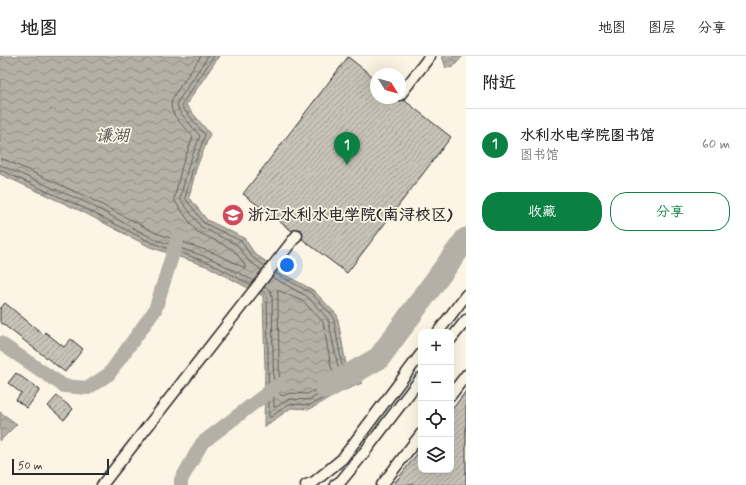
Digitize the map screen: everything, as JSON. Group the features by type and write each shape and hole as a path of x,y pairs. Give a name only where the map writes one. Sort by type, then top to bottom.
{"street":[{"path":"406,87 428,58"},
{"path":"102,485 297,235"},
{"path":"441,329 462,307 466,295"},
{"path":"454,335 466,320"},
{"path":"306,485 314,482 342,459 418,358"},
{"path":"454,391 466,375"},
{"path":"335,485 341,481 360,458 418,382"},
{"path":"382,485 419,437"}],"water":[{"name":"谦湖","path":"0,56 219,56 186,105 210,134 196,169 189,197 207,220 244,238 255,254 287,276 313,290 337,315 346,364 362,383 343,391 310,409 291,408 264,427 265,368 263,296 209,267 150,247 83,212 0,174"},
{"path":"442,56 463,56 453,67 446,68"},
{"path":"0,412 17,424 0,441"}],"building":[{"path":"348,57 370,74 370,104 406,104 406,102 451,137 347,273 302,239 303,233 301,230 295,229 292,231 243,194"},
{"path":"5,303 43,334 45,332 64,347 71,339 83,349 65,372 0,322 0,309"},
{"path":"16,373 40,390 27,408 16,400 21,393 8,383"},
{"path":"466,391 466,485 393,485 418,453 418,473 454,473 454,407"},
{"path":"57,396 73,409 64,420 48,406"}],"waterway":[{"path":"0,343 64,386 88,388 109,374 155,310 178,237"},
{"path":"326,388 379,358 466,239"},
{"path":"181,485 181,480 202,443 279,384"}],"place":[{"name":"水利水电学院图书馆","path":"347,165"},
{"name":"浙江水利水电学院(南浔校区)","path":"233,215"}]}
